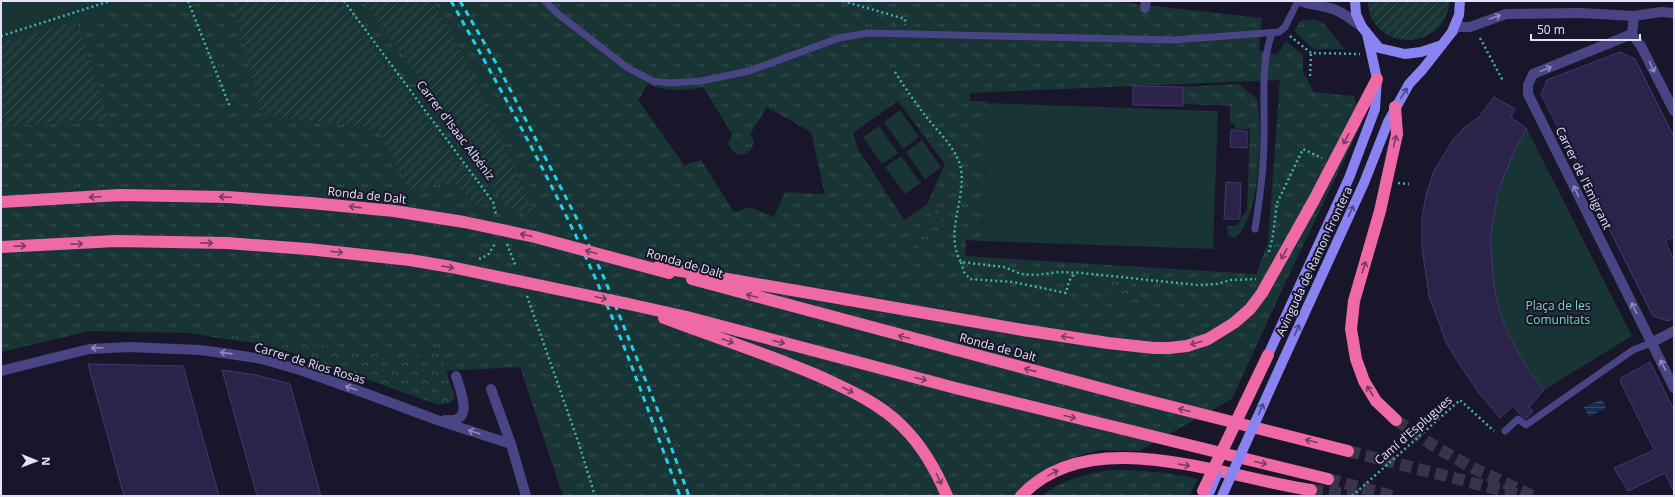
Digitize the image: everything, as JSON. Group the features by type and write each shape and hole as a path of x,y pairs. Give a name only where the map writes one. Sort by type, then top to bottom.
{"highway":[{"path":"668,271 1108,343 1154,348 1187,346 1208,339 1234,323 1250,309 1262,292 1314,200 1377,79"},
{"path":"1395,108 1397,134 1380,211 1354,301 1352,330 1356,359 1364,381 1376,401 1396,420"},
{"name":"Ronda de Dalt","path":"1,202 120,195 227,197 394,211 485,227 535,237 668,271 1133,397 1348,450"},
{"path":"1,248 116,242 227,243 308,249 410,260 624,303 689,323 1328,479"},
{"path":"689,323 809,372 866,399 884,411 901,425 919,445 933,467 947,496"},
{"path":"1205,493 1268,355"},
{"path":"1021,496 1038,482 1056,471 1074,464 1096,459 1118,457 1171,463 1311,490"}],"street":[{"path":"1301,1 1310,5 1335,10 1365,30 1379,48 1406,54 1421,52 1442,45"},
{"name":"Avinguda de Ramon Frontera","path":"1268,355 1349,178 1375,109 1377,79 1365,30 1356,14 1355,1"},
{"name":"Avinguda de Ramon Frontera","path":"1222,496 1364,184 1388,122 1409,84 1423,69 1452,32 1459,15 1460,1"},
{"path":"1452,32 1457,27 1470,27 1506,14 1581,13 1634,16 1661,12 1674,13"},
{"path":"1634,16 1632,34 1642,46 1674,111"},
{"name":"Carrer de l'Emigrant","path":"1632,34 1533,74 1528,85 1528,94 1674,388"},
{"path":"1651,343 1674,331"},
{"name":"Carrer de Rios Rosas","path":"1,371 89,349 129,347 200,350 249,357 277,364 370,394 437,420 511,444"},
{"path":"437,420 457,419 462,416 464,410 463,401 456,376"},
{"path":"491,389 511,444 526,496"}],"lane":[{"path":"546,1 564,18 628,68 653,81 669,84 701,82 749,71 839,38 868,33 1174,40 1272,33 1279,32 1285,27 1298,1"},
{"path":"1255,229 1261,189 1264,145 1264,66 1266,48 1272,33"},
{"path":"1505,431 1518,419 1526,426 1633,350 1651,343"}],"path":[{"path":"1,36 110,1"},
{"path":"188,1 230,106"},
{"name":"Carrer d'Isaac Albéniz","path":"344,1 493,202 497,219"},
{"path":"843,1 905,19 906,33"},
{"path":"1289,36 1311,53 1360,54"},
{"path":"1480,38 1503,81"},
{"path":"1310,76 1311,53"},
{"path":"894,72 953,150 960,168 962,178 954,240 955,252 964,272 970,279 1013,282 1066,293 1069,281 1076,273"},
{"path":"1268,254 1273,235 1277,203 1303,149 1327,161"},
{"path":"475,261 488,255 497,240"},
{"path":"506,240 517,269"},
{"path":"960,262 1004,267 1021,274 1036,275 1058,272 1076,273 1197,285 1217,284 1231,280 1256,279 1260,273"},
{"path":"525,290 580,444 595,496"},
{"name":"Camí d'Esplugues","path":"1352,496 1460,400 1498,434 1505,431"}],"green space":[{"path":"1,1 1109,1 1262,18 1259,50 1277,55 1286,41 1303,55 1303,72 1314,92 1354,96 1362,123 1286,281 1232,399 1139,451 1100,450 1068,459 1036,477 1015,496 563,496 520,367 445,371 438,349 405,358 215,331 198,331 188,333 90,331 1,352","holes":["1280,80 1268,242 1256,274 965,256 966,240 982,241 987,103 987,101 970,101 970,93","648,84 668,90 703,87 732,134 728,143 734,152 738,154 742,155 750,151 754,141 750,134 767,107 811,132 825,194 785,192 774,217 750,207 734,212 701,160 684,165 638,100","898,101 945,164 927,204 904,220 858,149 853,133"]},
{"path":"1,1 143,1 1,45"},
{"path":"232,1 341,1 490,206 470,203 456,182 409,190 379,131 349,125 290,119 261,114"},
{"path":"363,1 433,1 448,26 474,79 534,214 505,207 478,160"},
{"path":"1368,1 1450,1 1448,11 1440,26 1430,34 1418,39 1406,40 1395,38 1384,33 1376,25 1370,14"},
{"path":"1301,20 1316,20 1323,23 1345,49 1313,49 1294,31"},
{"path":"77,21 110,122 87,120 1,128 1,43"},
{"path":"1239,84 1257,99 1260,151 1255,193 1250,212 1244,227 1235,238 1228,236 1227,226 1235,226 1239,223 1247,210 1250,129 1235,129 1235,124 1230,123 1230,106 1183,104 1183,87"},
{"path":"987,103 1218,111 1213,249 982,241"},
{"path":"900,110 919,137 903,149 884,122"},
{"path":"879,126 898,153 882,164 863,137"},
{"name":"Plaça de les Comunitats","path":"1527,129 1632,336 1544,390 1522,360 1506,328 1496,296 1491,262 1492,229 1498,195 1510,162"},
{"path":"922,140 941,167 925,179 906,152"},
{"path":"901,156 921,183 905,194 885,167"},
{"path":"936,210 941,211 943,219 944,227 940,239 930,247 914,248 911,244 912,239 922,231 929,221 932,212"},
{"path":"1114,274 1123,274 1129,281 1140,303 1134,309 1124,305 1115,294 1106,292 1098,283 1098,279"},
{"path":"198,331 215,331 271,338 405,358 439,349 455,398 449,403 439,405 293,353 265,345 188,333"},
{"path":"1112,470 1155,472 1198,479 1189,496 1042,496 1058,485 1075,478"}],"water":[{"path":"1602,399 1606,408 1589,417 1584,407"}],"building":[{"path":"1620,52 1635,59 1674,137 1674,237 1665,241 1674,260 1674,318 1668,321 1653,316 1541,94 1547,80"},
{"path":"1133,86 1183,87 1183,106 1133,105"},
{"path":"1494,97 1515,109 1511,117 1527,129 1516,147 1498,191 1490,240 1494,286 1499,309 1507,332 1529,371 1544,390 1529,407 1533,411 1526,419 1513,406 1500,418 1479,393 1458,362 1446,342 1429,296 1422,247 1422,218 1426,195 1434,171 1452,141 1465,127 1479,117"},
{"path":"1231,130 1247,131 1247,148 1230,147"},
{"path":"1226,182 1241,183 1240,219 1224,219"},
{"path":"1650,362 1674,410 1674,492 1665,473 1628,491 1614,468 1654,450 1620,381 1622,380 1621,378"},
{"path":"88,364 183,366 219,496 124,496"},
{"path":"222,370 256,375 290,384 321,496 257,496"}],"tunnel":[{"path":"1396,420 1434,446 1471,467 1533,496"},
{"path":"1348,451 1524,496"},
{"path":"1328,479 1393,496"},
{"path":"1311,490 1363,496"}],"railway":[{"path":"451,1 490,70 581,246 640,388 680,496"},
{"path":"460,1 500,70 576,217 605,280 658,411 689,496"}]}
